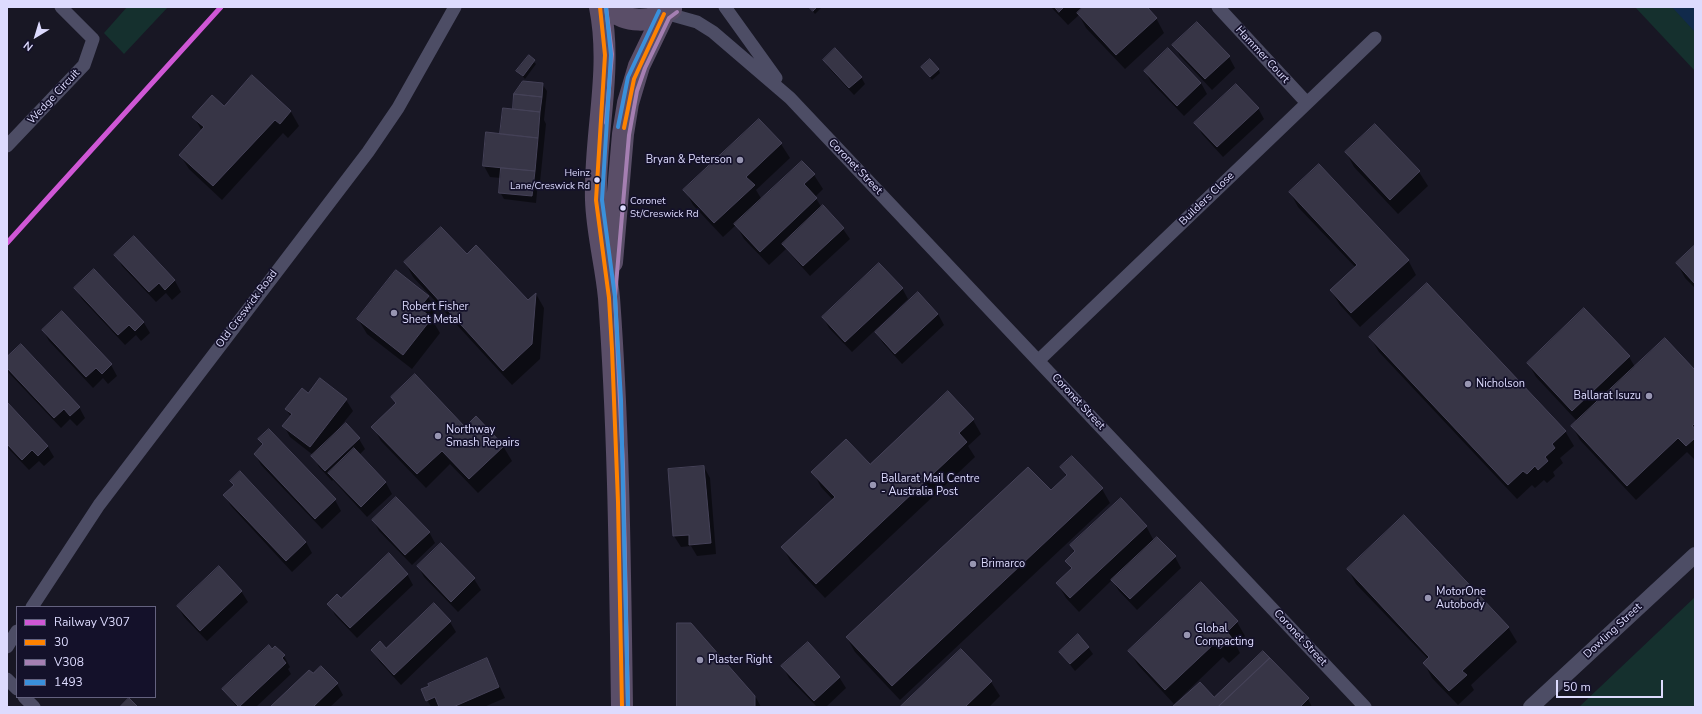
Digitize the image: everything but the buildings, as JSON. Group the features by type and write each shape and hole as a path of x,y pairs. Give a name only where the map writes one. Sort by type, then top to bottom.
{"highway":[{"path":"600,7 606,54 598,138 596,199 597,221 608,296 617,466 622,707"},
{"path":"607,7 620,16 636,20 653,18 667,11"},
{"path":"608,296 623,134 628,103 638,66 667,11"}],"street":[{"name":"Wedge Circuit","path":"7,146 84,66 93,39 61,7"},
{"name":"Old Creswick Road","path":"33,606 122,475 368,152 398,108 455,7"},
{"name":"Coronet Street","path":"725,7 790,98"},
{"name":"Hammer Court","path":"1218,7 1307,103"},
{"name":"Coronet Street","path":"667,11 697,22 713,32 790,98 1365,707"},
{"name":"Builders Close","path":"1039,360 1375,38"},
{"name":"Dowling Street","path":"1531,707 1695,555"},
{"path":"7,647 16,633"},
{"path":"7,679 16,689"},
{"path":"25,698 34,707"}],"green space":[{"path":"127,7 168,7 124,54 104,33"},
{"path":"1635,7 1695,7 1695,71"},
{"path":"1695,597 1695,707 1579,707"}],"water":[{"path":"1672,7 1695,7 1695,32"}],"rail line":[{"name":"V307","path":"7,243 221,7"}],"transit line":[{"name":"30","path":"600,7 605,55 596,200 609,298 612,349 618,502 622,707"},
{"name":"V308","path":"606,7 612,54 606,123"},
{"name":"1493","path":"606,7 611,55 602,200 615,297 621,400 628,707"},
{"name":"1493","path":"618,127 628,77 659,11"},
{"name":"V308","path":"628,707 623,466 615,296 629,135 637,91 645,68 669,18 677,12"},
{"name":"30","path":"624,128 634,79 664,14"}],"place":[{"name":"Bryan & Peterson","path":"740,160"},
{"name":"Heinz Lane/Creswick Rd","path":"597,180"},
{"name":"Coronet St/Creswick Rd","path":"623,208"},
{"name":"Robert Fisher Sheet Metal","path":"394,313"},
{"name":"Nicholson","path":"1468,384"},
{"name":"Ballarat Isuzu","path":"1649,396"},
{"name":"Northway Smash Repairs","path":"438,436"},
{"name":"Ballarat Mail Centre - Australia Post","path":"873,485"},
{"name":"Brimarco","path":"973,564"},
{"name":"MotorOne Autobody","path":"1428,598"},
{"name":"Global Compacting","path":"1187,635"},
{"name":"Plaster Right","path":"700,660"}]}
